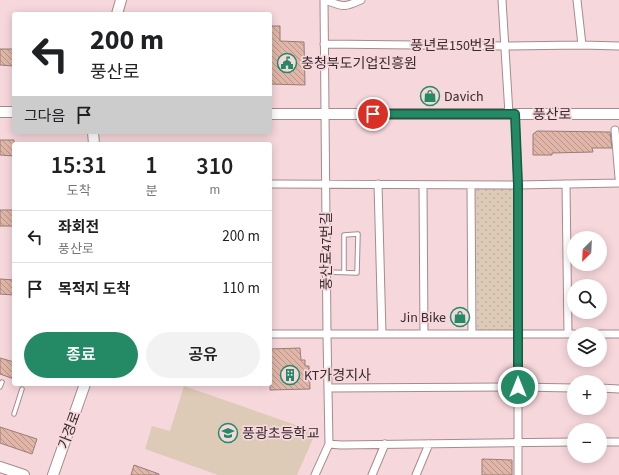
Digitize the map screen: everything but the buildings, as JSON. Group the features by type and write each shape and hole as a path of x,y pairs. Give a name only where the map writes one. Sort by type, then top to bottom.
{"street":[{"path":"118,12 121,0"},
{"path":"325,0 341,6 348,6 361,0"},
{"name":"풍산로47번길","path":"315,475 329,444 324,44 325,0"},
{"path":"502,0 518,185 518,475"},
{"path":"577,0 582,45"},
{"name":"풍년로150번길","path":"324,44 619,46"},
{"path":"0,112 12,112"},
{"name":"풍산로","path":"272,114 619,114"},
{"path":"615,130 619,178"},
{"path":"272,184 518,185 619,183"},
{"path":"378,184 382,334"},
{"path":"566,184 567,256 571,327"},
{"path":"423,185 424,334"},
{"path":"470,185 472,334"},
{"path":"272,334 567,334"},
{"path":"607,334 619,334"},
{"name":"가경로","path":"53,475 85,386"},
{"path":"328,388 567,388"},
{"path":"607,388 619,389"},
{"path":"329,444 567,442"},
{"path":"607,442 619,442"},
{"path":"372,475 385,444"},
{"path":"416,475 429,444"},
{"path":"0,467 24,475"}],"lane":[{"path":"327,272 357,273 358,234 344,235 344,272"},
{"path":"0,387 2,382"},
{"path":"14,414 22,389"}],"shaded area":[{"path":"514,188 514,330 477,330 475,189"},
{"name":"풍광초등학교","path":"184,386 316,432 297,475 218,475 145,449 152,426 170,431"}],"place":[{"name":"충청북도기업진흥원","path":"287,63"},
{"name":"Davich","path":"430,96"},
{"name":"Jin Bike","path":"460,317"},
{"name":"KT가경지사","path":"290,375"},
{"name":"풍광초등학교","path":"228,433"}],"route":[{"path":"373,114 515,114 518,185 518,387"}]}
